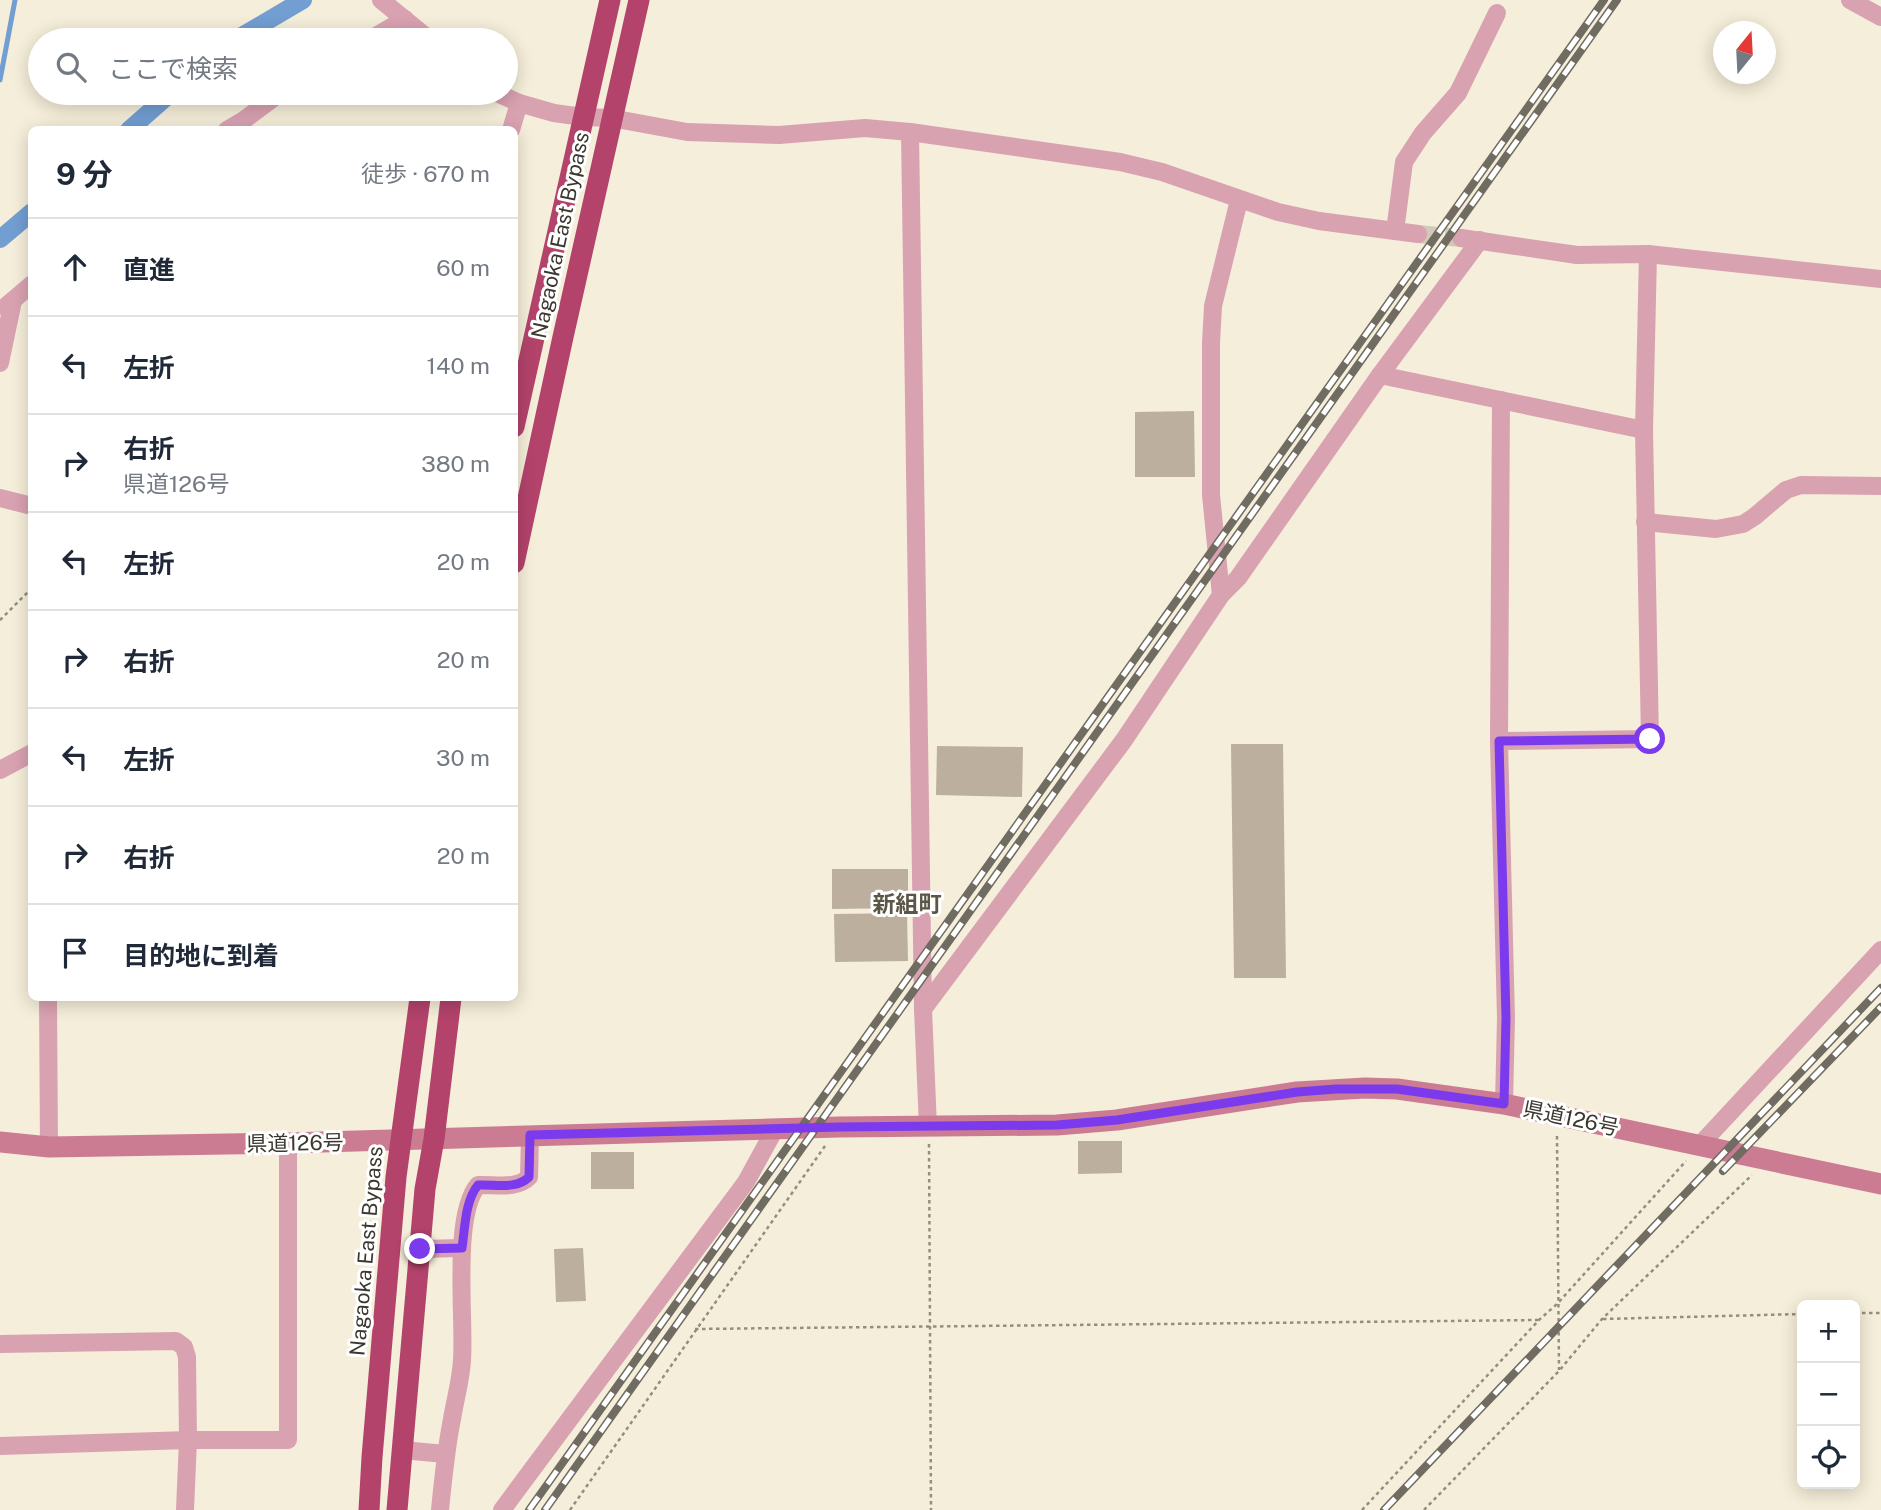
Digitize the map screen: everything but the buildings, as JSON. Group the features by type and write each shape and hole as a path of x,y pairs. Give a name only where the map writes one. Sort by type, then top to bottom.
{"highway":[{"name":"Nagaoka East Bypass","path":"518,409 609,0"},
{"name":"Nagaoka East Bypass","path":"518,544 611,118 638,7"},
{"name":"Nagaoka East Bypass","path":"369,1510 396,1177 419,1001"},
{"path":"397,1510 425,1189 434,1139 451,1001"}],"main road":[{"name":"県道126号","path":"0,1142 49,1147 839,1127 1057,1125 1117,1120 1297,1092 1397,1089 1504,1104 1881,1184"}],"street":[{"path":"1850,0 1881,17"},
{"path":"378,28 393,9 416,28"},
{"path":"1395,231 1404,162 1423,133 1458,93 1497,13"},
{"path":"512,126 519,103 554,113 611,118 687,132 779,135 865,128 910,132 1120,162 1162,172 1278,212 1319,221 1418,234"},
{"path":"248,125 268,105"},
{"path":"910,132 923,1009 928,1127"},
{"path":"1222,595 1211,495 1211,343 1213,306 1239,200"},
{"path":"1461,238 1577,255 1648,254 1881,279"},
{"path":"923,1009 1124,740 1222,595 1238,578 1380,376 1480,240"},
{"path":"1499,741 1650,739 1644,430 1648,254"},
{"path":"0,363 6,306 28,287"},
{"path":"1380,376 1644,430"},
{"path":"1502,400 1499,741 1506,1018 1504,1104"},
{"path":"1645,522 1716,528 1743,524 1786,490 1801,485 1881,486"},
{"path":"0,498 28,505"},
{"path":"0,770 28,755"},
{"path":"1699,1146 1881,950"},
{"path":"48,1001 49,1147"},
{"path":"502,1510 746,1182 775,1129"},
{"path":"440,1510 445,1454 462,1362 462,1248 469,1204 478,1185 523,1184 529,1177 530,1135"},
{"path":"0,1446 288,1440 288,1143"},
{"path":"420,1249 462,1248"},
{"path":"0,1345 176,1341 184,1347 187,1357 188,1440 185,1510"},
{"path":"402,1450 445,1454"}],"path":[{"path":"0,620 28,592"},
{"path":"1557,1115 1559,1371"},
{"path":"570,1510 839,1127"},
{"path":"928,1127 931,1510"},
{"path":"1362,1510 1539,1320 1558,1304 1699,1146"},
{"path":"1424,1510 1559,1371 1602,1319 1766,1160"},
{"path":"1860,1313 1881,1313"},
{"path":"1602,1319 1797,1314"},
{"path":"695,1329 1539,1320"}],"waterway":[{"path":"0,80 15,0"},
{"path":"255,28 303,0"},
{"path":"134,126 157,105"},
{"path":"0,239 28,215"}],"tunnel":[{"path":"1418,234 1461,238"}],"railway":[{"path":"529,1510 1604,0"},
{"path":"545,1510 1617,0"},
{"path":"1384,1510 1881,988"},
{"path":"1723,1171 1881,1007"}],"district":[{"name":"新組町","path":"907,903"}],"route":[{"path":"420,1249 462,1248 469,1204 478,1185 523,1184 529,1177 530,1135 839,1127 1057,1125 1117,1120 1297,1092 1365,1088 1397,1089 1504,1104 1506,1018 1499,741 1650,739"}]}
